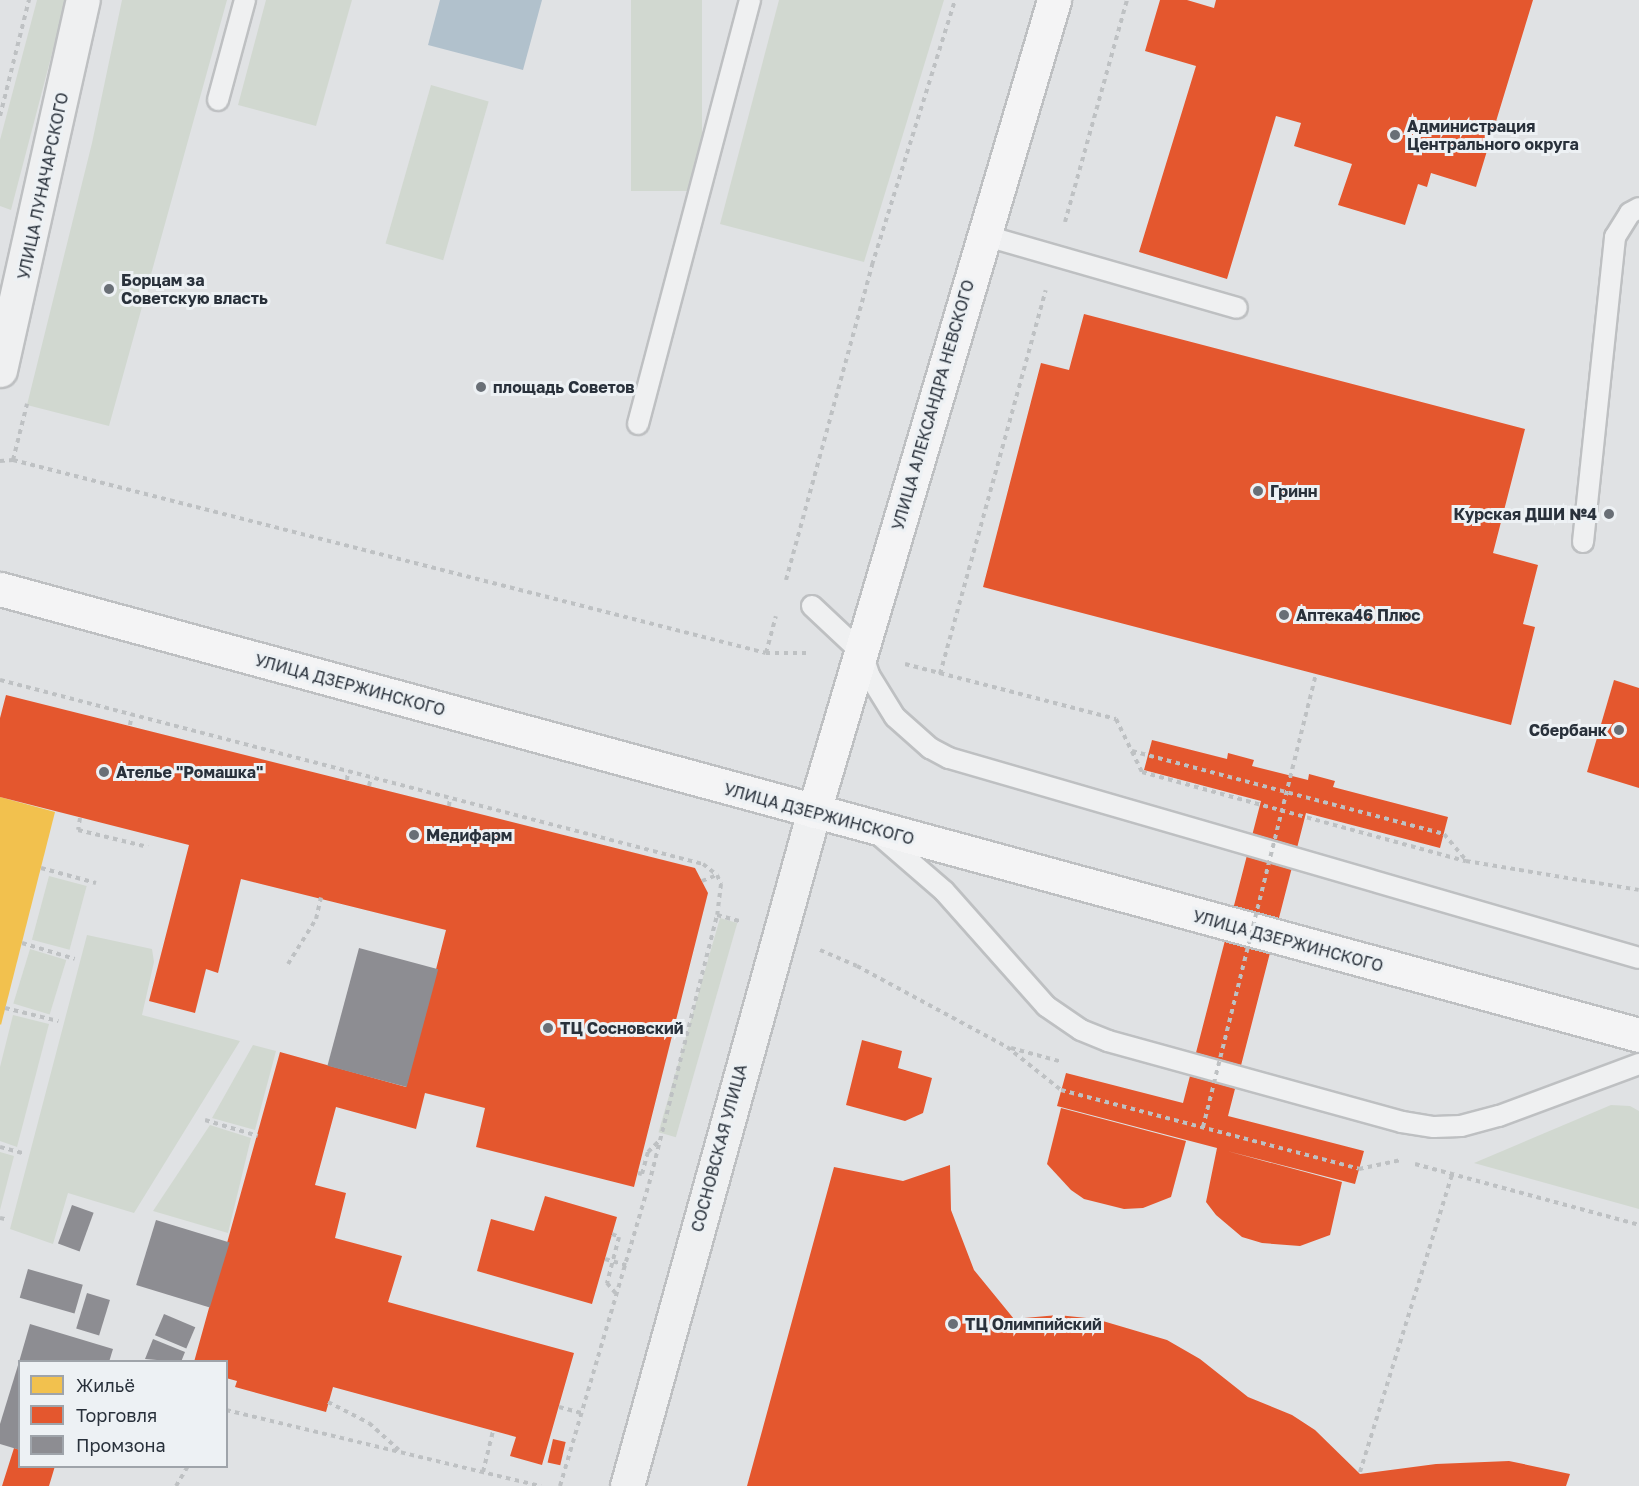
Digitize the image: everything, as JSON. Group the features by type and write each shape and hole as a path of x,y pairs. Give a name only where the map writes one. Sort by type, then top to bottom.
{"main road":[{"name":"УЛИЦА АЛЕКСАНДРА НЕВСКОГО","path":"814,811 862,653 982,235 1054,0"},
{"name":"УЛИЦА ДЗЕРЖИНСКОГО","path":"0,589 871,828 1639,1035"}],"street":[{"name":"УЛИЦА ЛУНАЧАРСКОГО","path":"0,370 83,0"},
{"name":"СОСНОВСКАЯ УЛИЦА","path":"627,1486 814,811"}],"lane":[{"path":"218,100 246,0"},
{"path":"638,424 750,0"},
{"path":"1583,542 1615,237 1630,213 1639,207"},
{"path":"982,235 1237,308"},
{"path":"812,606 862,653 869,675 895,717 921,741 949,758 1639,958"},
{"path":"871,828 944,891 1046,1006 1081,1030 1108,1041 1402,1122 1434,1127 1461,1126 1499,1116 1639,1064"}],"path":[{"path":"0,116 29,0"},
{"path":"785,584 872,264 954,0"},
{"path":"940,674 1126,0"},
{"path":"0,460 13,460 766,653 862,653 1116,719 1142,772 1466,861 1639,890"},
{"path":"766,653 779,607"},
{"path":"1203,1127 1316,674"},
{"path":"0,680 703,864 717,875 722,893 661,1140 560,1486"},
{"path":"130,725 132,714"},
{"path":"1131,751 1444,834 1466,861"},
{"path":"347,780 348,771"},
{"path":"369,786 371,777"},
{"path":"449,806 450,798"},
{"path":"488,816 490,808"},
{"path":"80,818 78,830 148,847"},
{"path":"41,868 96,883"},
{"path":"702,881 717,875"},
{"path":"288,964 316,919 321,898"},
{"path":"717,915 779,933 857,966 1007,1047 1061,1090 1359,1169 1402,1160"},
{"path":"22,943 75,959"},
{"path":"5,1008 58,1021"},
{"path":"205,1120 258,1136"},
{"path":"638,1173 642,1174 648,1152 661,1140"},
{"path":"0,1147 23,1153"},
{"path":"1360,1472 1452,1174"},
{"path":"612,1234 619,1237 607,1283 617,1295"},
{"path":"605,1259 626,1265"},
{"path":"328,1402 369,1423 401,1452"},
{"path":"559,1407 582,1413"},
{"path":"228,1410 541,1486"},
{"path":"483,1472 493,1431"},
{"path":"176,1486 187,1468"}],"shaded area":[{"path":"37,0 66,0 11,210 0,206 0,140"},
{"path":"122,0 227,0 109,426 27,405 92,143"},
{"path":"266,0 352,0 316,126 238,105"},
{"path":"631,0 702,0 702,191 631,191"},
{"path":"779,0 944,0 864,262 720,224"},
{"path":"431,85 489,102 443,260 386,244"},
{"path":"49,876 87,886 70,950 32,940"},
{"path":"720,918 737,923 676,1137 659,1132"},
{"path":"87,935 152,949 154,962 142,1015 240,1041 134,1213 68,1193 53,1244 10,1229"},
{"path":"30,949 66,960 50,1015 13,1004"},
{"path":"13,1015 49,1024 17,1147 0,1141 0,1067"},
{"path":"253,1045 276,1051 255,1130 212,1118"},
{"path":"1611,1105 1630,1106 1639,1111 1639,1209 1474,1163"},
{"path":"210,1125 251,1138 228,1233 153,1211"},
{"path":"0,1152 14,1156 0,1210"}],"water":[{"path":"440,0 542,0 523,70 428,45"}],"building: Жильё":[{"path":"0,797 55,812 1,1025 0,1024"}],"building: Торговля":[{"name":"Администрация Центрального округа","path":"1160,0 1187,0 1214,8 1216,0 1533,0 1476,187 1431,173 1427,187 1418,184 1405,225 1338,205 1352,164 1294,146 1301,123 1276,116 1227,279 1139,252 1196,66 1145,51"},
{"name":"Гринн","path":"1084,314 1525,429 1493,553 1538,565 1523,624 1535,627 1511,725 983,587 1041,363 1069,370"},
{"name":"Сбербанк","path":"1614,680 1639,688 1639,788 1587,772"},
{"path":"6,695 695,868 708,893 634,1187 476,1147 485,1108 425,1093 416,1129 336,1107 315,1185 346,1193 335,1238 402,1256 388,1302 574,1353 542,1465 510,1456 516,1437 333,1387 326,1412 235,1387 237,1381 228,1379 228,1360 195,1360 280,1052 406,1087 446,930 241,879 218,973 206,969 195,1013 149,1001 189,845 0,797 0,718"},
{"path":"1152,740 1227,759 1228,753 1254,760 1252,766 1308,780 1309,774 1335,781 1333,787 1448,817 1440,848 1306,813 1228,1116 1364,1151 1355,1184 1227,1151 1342,1182 1330,1235 1300,1246 1262,1243 1242,1237 1216,1215 1206,1202 1217,1148 1057,1106 1066,1073 1183,1103 1261,801 1144,770"},
{"path":"862,1040 902,1051 898,1068 932,1078 923,1113 905,1121 846,1105"},
{"path":"1061,1108 1186,1141 1171,1197 1143,1208 1124,1209 1084,1199 1071,1190 1047,1164"},
{"name":"ТЦ Олимпийский","path":"950,1165 951,1210 974,1270 1014,1319 1058,1315 1096,1319 1167,1340 1200,1359 1248,1397 1292,1415 1315,1430 1360,1474 1436,1464 1509,1461 1570,1474 1566,1486 747,1486 834,1167 903,1181"},
{"path":"545,1196 617,1217 592,1304 477,1271 491,1219 534,1231"},
{"path":"553,1439 566,1442 560,1465 548,1462"},
{"path":"14,1448 18,1449 18,1468 54,1468 49,1486 2,1486"}],"building: Промзона":[{"path":"359,948 438,969 407,1087 327,1066"},
{"path":"72,1205 94,1213 80,1251 58,1244"},
{"path":"156,1220 230,1243 210,1308 136,1285"},
{"path":"28,1269 83,1285 75,1314 20,1298"},
{"path":"87,1293 110,1300 99,1335 76,1328"},
{"path":"164,1314 195,1327 186,1348 155,1335"},
{"path":"30,1324 113,1349 110,1360 20,1360"},
{"path":"153,1339 185,1352 182,1360 145,1359"},
{"path":"18,1365 18,1449 0,1444 0,1424"}],"place":[{"name":"Администрация Центрального округа","path":"1395,135"},
{"name":"Борцам за Советскую власть","path":"109,289"},
{"name":"площадь Советов","path":"481,387"},
{"name":"Гринн","path":"1258,491"},
{"name":"Курская ДШИ №4","path":"1609,514"},
{"name":"Аптека46 Плюс","path":"1284,615"},
{"name":"Сбербанк","path":"1619,730"},
{"name":"Ателье \"Ромашка\"","path":"104,772"},
{"name":"Медифарм","path":"414,835"},
{"name":"ТЦ Сосновский","path":"548,1028"},
{"name":"ТЦ Олимпийский","path":"953,1324"}]}
